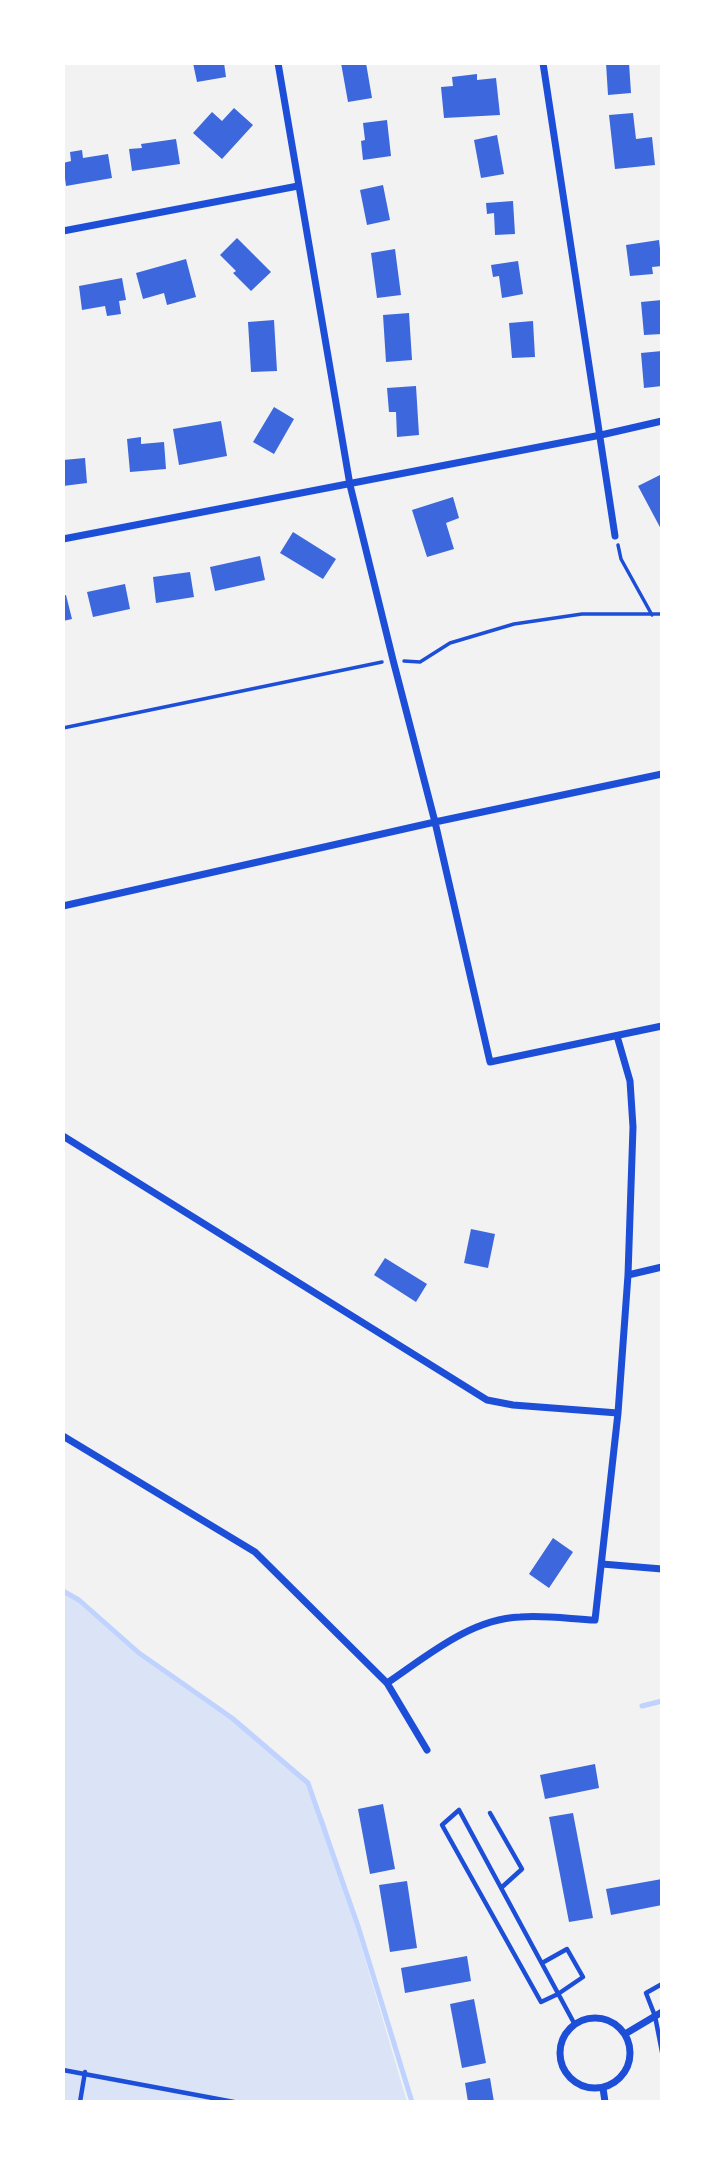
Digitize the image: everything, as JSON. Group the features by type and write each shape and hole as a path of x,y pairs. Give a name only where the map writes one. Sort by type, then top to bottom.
{"street":[{"path":"278,63 350,485 435,822 491,1062 662,1026"},
{"path":"543,63 615,536"},
{"path":"63,231 298,186"},
{"path":"63,539 350,485 662,421"},
{"path":"63,906 662,774"},
{"path":"387,1683 477,1626 518,1616 595,1620 618,1413 628,1275 633,1127 630,1081 617,1036"},
{"path":"63,1136 487,1400 513,1405 618,1413"},
{"path":"628,1275 662,1267"},
{"path":"63,1436 255,1552 387,1683 427,1750"},
{"path":"602,1563 662,1569"},
{"path":"625,2034 658,2014"},
{"path":"585,2018 607,2019 625,2034 631,2055 622,2076 613,2083 603,2088 578,2085 562,2067 560,2043 565,2032 575,2023 585,2018"},
{"path":"603,2088 605,2102"}],"lane":[{"path":"542,1963 567,1949 583,1977 558,1994 541,2002 442,1825 459,1810 558,1994 575,2023"},
{"path":"490,1813 522,1869 501,1888"},
{"path":"662,1984 646,1993 658,2014 662,2052"},
{"path":"63,2070 234,2102"},
{"path":"80,2102 85,2073"}],"path":[{"path":"615,536 621,559 652,615"},
{"path":"63,728 393,660 420,662 450,643 514,624 582,614 662,614"}],"shaded area":[{"path":"63,1591 79,1600 139,1653 232,1718 308,1783 325,1822 407,2102 63,2102"}],"building":[{"path":"193,63 224,63 226,77 197,82"},
{"path":"341,63 366,63 372,98 348,102"},
{"path":"606,63 629,63 631,93 608,95"},
{"path":"477,74 477,80 496,78 500,115 444,118 441,87 453,86 452,77"},
{"path":"234,108 253,125 222,159 193,133 212,112 222,121"},
{"path":"633,113 636,139 652,137 655,165 615,169 609,115"},
{"path":"387,120 391,156 363,160 363,123"},
{"path":"497,135 504,174 481,178 474,140"},
{"path":"176,139 180,164 132,171 129,149 142,148 141,144"},
{"path":"82,150 83,158 108,154 112,178 66,186 63,163 71,161 70,152"},
{"path":"383,185 390,220 367,225 360,190"},
{"path":"513,201 515,234 495,235 494,213 487,214 486,203"},
{"path":"237,238 271,272 251,291 220,255"},
{"path":"659,240 662,266 652,267 653,274 630,276 626,245"},
{"path":"395,249 401,295 377,298 371,253"},
{"path":"186,259 196,297 167,305 164,293 143,299 136,273"},
{"path":"518,261 523,294 502,298 499,276 493,277 491,265"},
{"path":"122,278 126,300 119,301 121,314 107,316 105,306 82,310 79,286"},
{"path":"662,300 662,334 644,335 641,302"},
{"path":"409,313 412,360 386,362 383,315"},
{"path":"274,320 277,371 251,372 248,322"},
{"path":"533,321 535,357 512,358 509,323"},
{"path":"662,351 662,386 644,388 641,353"},
{"path":"416,386 419,435 397,437 396,412 389,412 387,388"},
{"path":"274,407 294,419 274,454 253,442"},
{"path":"221,421 227,456 179,465 173,429"},
{"path":"141,437 141,444 164,442 166,469 130,472 127,439"},
{"path":"85,458 87,483 63,486 63,460"},
{"path":"662,474 662,531 638,486"},
{"path":"453,497 459,518 446,523 454,549 427,557 412,510"},
{"path":"293,532 336,559 323,579 280,553"},
{"path":"260,556 265,580 215,591 210,567"},
{"path":"190,572 194,597 156,603 153,577"},
{"path":"125,584 130,609 93,617 87,592"},
{"path":"66,595 72,619 63,621 63,596"},
{"path":"471,1229 495,1234 488,1268 464,1263"},
{"path":"385,1258 427,1284 416,1302 374,1275"},
{"path":"553,1538 573,1552 549,1588 529,1574"},
{"path":"595,1764 599,1788 545,1799 540,1775"},
{"path":"383,1804 395,1869 370,1874 358,1809"},
{"path":"573,1813 593,1918 569,1922 549,1817"},
{"path":"662,1879 662,1905 611,1915 606,1889"},
{"path":"407,1881 417,1948 390,1952 379,1885"},
{"path":"467,1956 471,1981 405,1993 401,1968"},
{"path":"474,1999 486,2063 462,2068 450,2004"},
{"path":"490,2078 494,2102 468,2102 465,2083"}],"waterway":[{"path":"63,1591 79,1600 139,1653 232,1718 308,1783 358,1926 412,2102"},
{"path":"642,1706 662,1701"}]}
